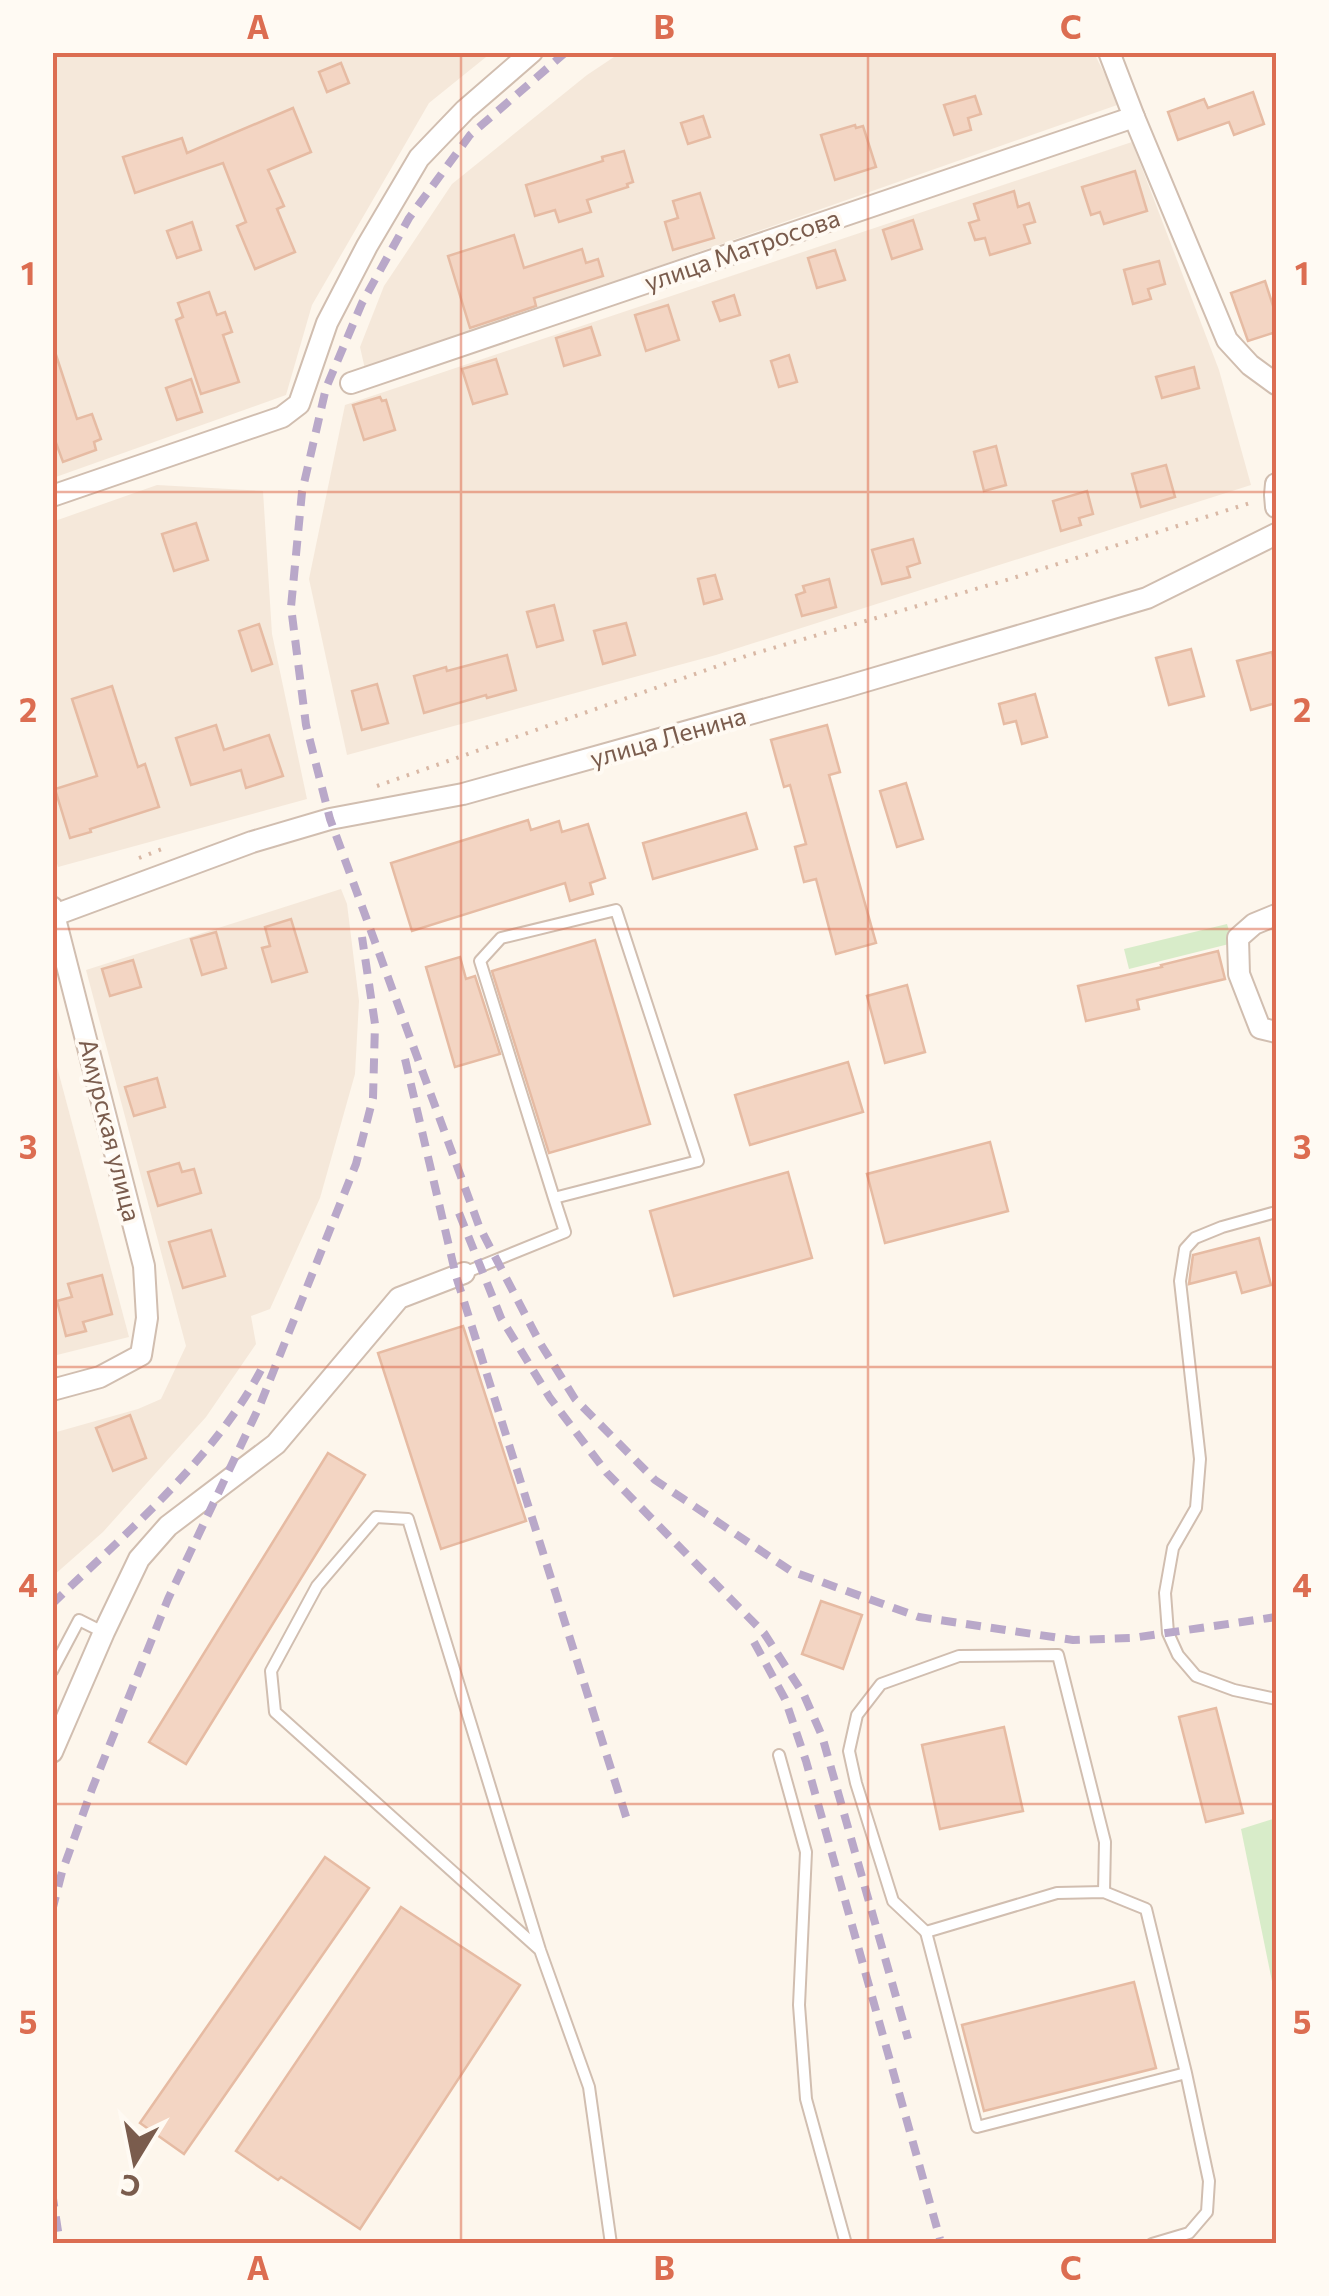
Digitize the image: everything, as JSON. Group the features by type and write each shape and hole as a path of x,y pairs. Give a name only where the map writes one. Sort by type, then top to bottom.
{"street":[{"path":"52,496 282,417 298,404 327,323 420,158 465,110 532,52"},
{"path":"1109,52 1228,340 1250,365 1276,384"},
{"name":"улица Матросова","path":"351,383 1134,117"},
{"name":"улица Ленина","path":"53,913 330,818 463,794 1146,598 1276,534"},
{"name":"Амурская улица","path":"52,1390 100,1376 141,1355 146,1318 144,1266 53,913"},
{"path":"1276,915 1254,924 1238,938 1239,974 1260,1028 1276,1032"},
{"path":"52,1752 140,1559 168,1526 276,1444 398,1298 464,1273"}],"lane":[{"path":"464,1273 565,1232 554,1198 480,961 501,938 616,910 698,1161 554,1198"},
{"path":"1276,1212 1194,1238 1185,1249 1180,1281 1200,1460 1196,1508 1173,1548 1165,1593 1168,1633 1178,1655 1196,1676 1276,1699"},
{"path":"540,1950 275,1712 271,1671 317,1586 376,1517 408,1519 540,1950 589,2087 611,2244"},
{"path":"52,1671 80,1620 104,1632"},
{"path":"1104,1892 1105,1842 1058,1655 959,1656 881,1684 857,1715 849,1751 893,1901 926,1932 977,2127 1186,2073"},
{"path":"779,1756 806,1852 800,2005 806,2099 846,2244"},
{"path":"926,1932 1057,1893 1104,1892 1146,1909 1209,2181 1207,2212 1190,2233 1152,2244"}],"path":[{"path":"375,786 749,656 1276,495"},
{"path":"133,861 166,848"}],"shaded area":[{"path":"52,53 491,53 429,103 312,305 286,395 53,478"},
{"path":"620,53 1094,53 1120,104 365,369 360,347 384,286 452,184"},
{"path":"1132,142 1219,370 1251,485 716,655 347,755 309,579 345,405"},
{"path":"157,485 263,491 272,634 307,799 58,867 52,846 52,522"},
{"path":"341,889 347,904 359,1001 355,1074 320,1198 270,1309 251,1316 256,1344 206,1417 103,1532 53,1576 53,1433 161,1399 186,1346 86,970"},
{"path":"52,1048 129,1337 53,1356 52,1356"}],"green space":[{"path":"1227,924 1233,943 1129,969 1124,949"},
{"path":"1276,1818 1276,2001 1241,1829"}],"building":[{"path":"341,63 349,83 327,92 319,72"},
{"path":"1253,92 1264,124 1234,135 1229,122 1178,140 1168,112 1204,99 1208,108"},
{"path":"975,96 981,114 968,118 971,130 954,135 944,105"},
{"path":"293,108 311,152 268,170 284,206 277,209 295,252 255,269 237,226 246,222 223,163 135,193 123,157 182,138 187,153"},
{"path":"703,116 710,137 688,144 681,123"},
{"path":"863,126 876,167 835,180 821,135"},
{"path":"624,151 633,182 628,187 587,200 591,212 559,222 555,210 535,216 526,185"},
{"path":"1135,171 1147,211 1104,224 1100,212 1091,215 1082,187"},
{"path":"1014,191 1018,207 1029,203 1035,222 1024,225 1030,243 990,255 985,238 975,240 969,223 979,220 974,204"},
{"path":"700,193 714,238 673,250 665,222 678,218 673,201"},
{"path":"913,220 922,249 892,259 883,230"},
{"path":"192,222 201,250 177,258 167,231"},
{"path":"514,235 524,268 582,249 586,263 598,259 603,276 534,298 536,306 470,328 448,256"},
{"path":"835,250 845,280 817,288 808,258"},
{"path":"1159,261 1165,284 1148,289 1151,299 1133,304 1124,270"},
{"path":"1265,281 1276,315 1276,332 1248,341 1231,293"},
{"path":"209,292 217,315 225,312 232,332 223,335 239,382 201,394 176,320 183,317 178,303"},
{"path":"734,295 740,315 720,321 713,302"},
{"path":"668,305 679,340 646,351 635,315"},
{"path":"591,327 600,355 564,366 556,338"},
{"path":"56,355 77,419 92,414 101,439 94,442 96,450 63,462 52,432 52,356"},
{"path":"789,355 797,382 779,387 771,361"},
{"path":"496,359 507,394 473,404 462,369"},
{"path":"1194,367 1199,388 1162,398 1156,377"},
{"path":"191,379 202,412 177,420 166,388"},
{"path":"380,397 386,400 395,430 364,440 353,405"},
{"path":"996,446 1006,485 984,491 974,452"},
{"path":"1166,465 1175,497 1141,507 1132,474"},
{"path":"1087,491 1093,514 1079,518 1081,525 1061,531 1053,501"},
{"path":"196,523 208,560 174,571 162,534"},
{"path":"913,539 920,563 907,567 910,577 882,584 872,550"},
{"path":"715,575 722,599 704,604 698,579"},
{"path":"829,579 836,607 802,616 796,595 805,592 803,586"},
{"path":"554,605 563,640 537,647 527,612"},
{"path":"626,623 635,655 603,664 594,631"},
{"path":"259,624 272,664 252,671 239,631"},
{"path":"1191,649 1204,696 1169,705 1156,658"},
{"path":"1272,652 1276,703 1251,710 1237,661"},
{"path":"507,655 516,690 424,713 414,676"},
{"path":"377,684 388,723 362,730 352,691"},
{"path":"112,686 138,767 145,764 159,807 70,838 55,789 97,776 72,699"},
{"path":"1035,694 1047,737 1022,744 1016,721 1004,724 999,704"},
{"path":"216,725 224,750 269,735 283,776 246,788 241,770 191,785 176,738"},
{"path":"827,725 840,772 829,775 876,943 836,954 816,879 804,882 795,847 806,844 790,785 784,787 771,740"},
{"path":"906,783 923,839 897,847 880,791"},
{"path":"746,813 757,849 653,879 643,843"},
{"path":"528,820 531,830 559,821 562,832 588,824 605,878 590,883 593,894 570,901 565,883 412,931 391,863"},
{"path":"291,919 307,972 272,982 262,948 270,946 265,927"},
{"path":"216,932 226,968 202,975 191,939"},
{"path":"595,940 650,1124 549,1153 492,971"},
{"path":"1218,951 1225,979 1137,1000 1139,1009 1086,1021 1078,986"},
{"path":"460,957 466,979 475,976 500,1054 455,1067 426,967"},
{"path":"133,960 141,987 110,996 102,969"},
{"path":"907,985 925,1052 885,1063 867,996"},
{"path":"848,1062 863,1112 750,1145 735,1095"},
{"path":"157,1078 165,1107 134,1116 125,1087"},
{"path":"990,1142 1008,1211 885,1243 867,1174"},
{"path":"179,1163 182,1172 194,1169 201,1193 158,1206 148,1172"},
{"path":"788,1172 812,1258 674,1296 650,1211"},
{"path":"211,1230 225,1276 183,1288 169,1242"},
{"path":"1259,1238 1271,1285 1242,1293 1236,1272 1189,1284 1193,1255"},
{"path":"102,1275 112,1314 83,1322 86,1331 66,1336 57,1301 72,1297 68,1284"},
{"path":"463,1326 526,1521 441,1549 378,1353"},
{"path":"130,1415 146,1458 113,1471 96,1428"},
{"path":"328,1453 365,1475 186,1764 149,1742"},
{"path":"821,1601 862,1615 843,1669 802,1654"},
{"path":"1216,1708 1243,1813 1206,1822 1179,1717"},
{"path":"1004,1727 1023,1811 940,1829 922,1745"},
{"path":"325,1857 369,1888 184,2154 140,2123"},
{"path":"401,1907 520,1985 360,2229 236,2151"},
{"path":"1134,1982 1156,2068 984,2111 962,2025"}],"railway":[{"path":"566,52 470,135 409,218 362,303 326,388 302,492 291,607 306,725 330,819 479,1226 540,1343 575,1399 655,1480 791,1571 919,1617 1073,1640 1132,1638 1276,1617"},
{"path":"52,1911 92,1789 168,1599 260,1405 356,1164 373,1098 375,1024 362,937"},
{"path":"405,1059 456,1276 628,1823"},
{"path":"459,1213 501,1318 550,1398 607,1473 764,1633 804,1695 822,1736 908,2039"},
{"path":"52,1604 194,1464 243,1401 262,1368"},
{"path":"754,1642 785,1699 806,1761 940,2239"},
{"path":"52,2192 60,2244"}]}
